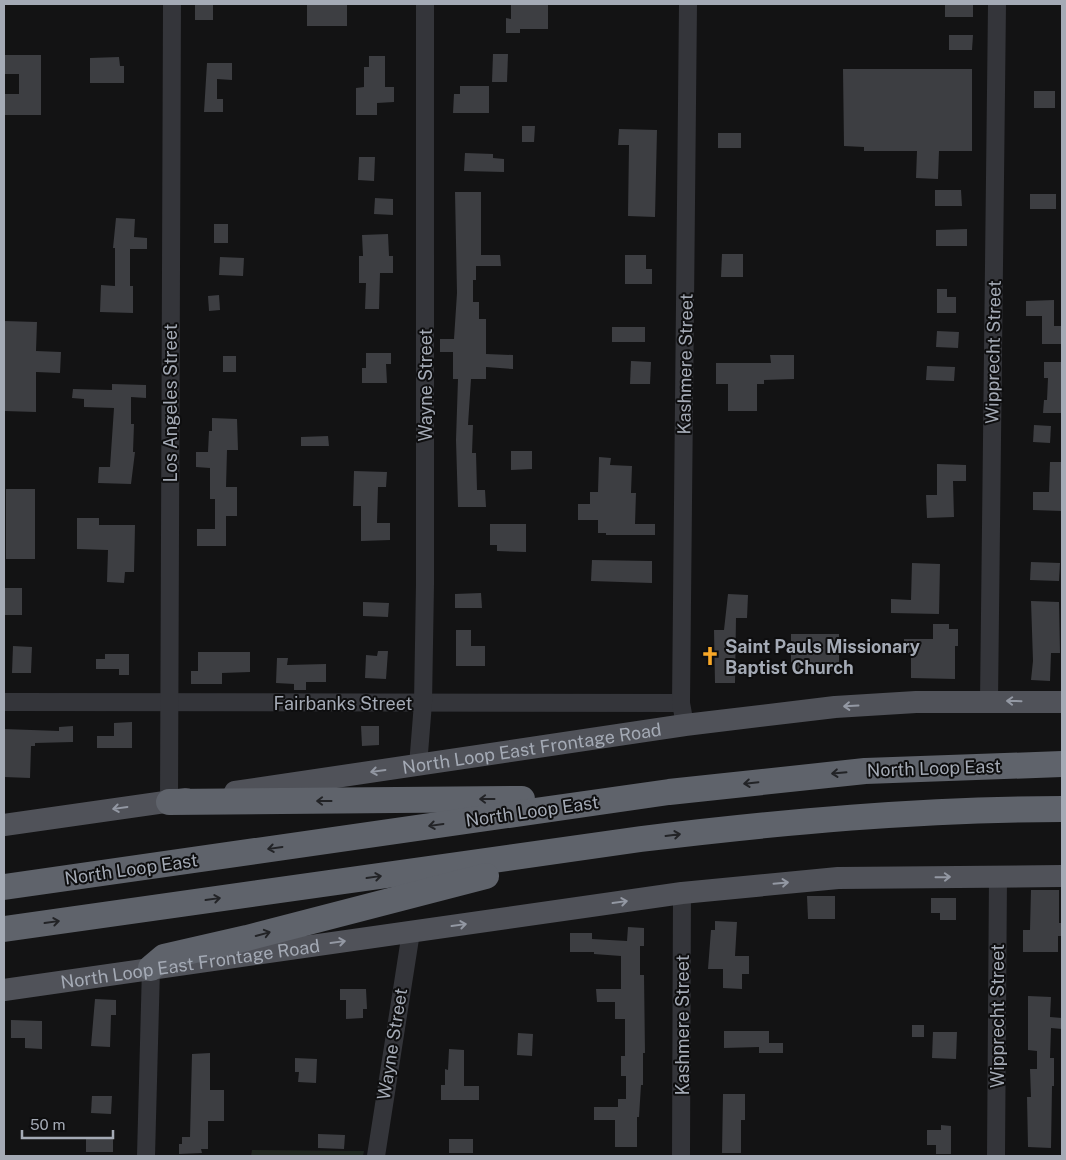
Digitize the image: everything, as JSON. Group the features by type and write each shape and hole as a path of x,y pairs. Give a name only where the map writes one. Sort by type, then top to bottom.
{"highway":[{"name":"North Loop East","path":"4,887 623,798 865,771 1062,764"},
{"path":"169,802 623,798"},
{"path":"4,929 641,839 851,817 959,811 1062,809"},
{"path":"151,968 164,957 247,938 410,894 641,839"}],"main road":[{"name":"North Loop East Frontage Road","path":"4,825 418,766 683,714 989,701 1062,702"},
{"name":"North Loop East Frontage Road","path":"4,990 682,893 838,878 1062,876"}],"street":[{"name":"Los Angeles Street","path":"169,802 172,4"},
{"name":"Wayne Street","path":"418,766 423,703 425,4"},
{"name":"Kashmere Street","path":"683,714 688,4"},
{"name":"Wipprecht Street","path":"989,701 997,4"},
{"name":"Fairbanks Street","path":"4,702 423,703 683,714"},
{"name":"Wipprecht Street","path":"996,1156 998,876"},
{"name":"Kashmere Street","path":"681,1156 682,893"},
{"name":"Wayne Street","path":"376,1156 410,932"},
{"path":"146,1156 151,968"}],"shaded area":[{"path":"252,1150 364,1151 363,1156 251,1156"}],"building":[{"path":"195,4 213,4 213,20 195,20"},
{"path":"307,4 347,4 347,26 307,26"},
{"path":"511,4 548,4 548,29 520,29 520,33 506,33 506,18 511,19"},
{"path":"945,4 973,4 973,17 945,17"},
{"path":"949,35 973,35 972,50 949,50"},
{"path":"493,54 508,54 507,82 492,82"},
{"path":"4,55 41,55 41,115 4,115 4,94 19,94 19,74 4,74"},
{"path":"369,56 385,56 385,87 394,87 394,102 377,103 377,115 356,115 356,88 364,87 364,67 369,67"},
{"path":"119,57 120,66 124,66 124,83 90,83 90,58"},
{"path":"207,63 232,63 232,80 217,79 217,99 223,99 223,112 204,112"},
{"path":"843,69 972,69 972,151 939,151 938,179 916,178 917,151 864,151 864,147 844,146"},
{"path":"460,86 489,86 489,113 453,113 454,94 460,94"},
{"path":"1034,91 1055,91 1055,108 1034,108"},
{"path":"522,126 535,126 534,142 522,142"},
{"path":"619,129 657,130 655,217 628,216 629,145 618,145"},
{"path":"718,133 741,133 741,148 718,148"},
{"path":"465,153 493,154 493,158 504,159 504,172 464,171"},
{"path":"359,157 375,157 374,181 358,180"},
{"path":"935,190 961,190 962,206 935,206"},
{"path":"455,192 481,192 481,255 500,255 501,266 476,266 476,280 473,280 473,302 479,302 479,319 486,319 486,354 513,355 513,369 486,367 486,379 471,379 468,425 473,425 472,453 476,453 477,490 485,490 486,507 458,507 456,440 458,379 453,379 453,352 440,352 440,339 454,339 457,293"},
{"path":"1030,194 1056,194 1056,209 1030,209"},
{"path":"375,198 393,199 393,215 374,214"},
{"path":"116,218 135,219 134,237 147,238 147,249 130,249 130,286 133,286 133,313 100,312 101,285 115,286 115,248 113,248"},
{"path":"214,224 228,224 228,243 214,243"},
{"path":"967,229 967,246 936,246 936,230"},
{"path":"388,234 389,256 393,256 393,273 380,273 379,309 365,309 366,283 359,283 359,256 363,256 362,235"},
{"path":"722,254 743,254 743,277 721,277"},
{"path":"625,255 646,255 646,269 652,269 652,284 625,284"},
{"path":"220,257 244,258 243,276 219,275"},
{"path":"937,289 947,289 947,297 956,297 956,313 937,313"},
{"path":"219,295 220,310 209,311 208,296"},
{"path":"1054,300 1054,326 1062,326 1062,344 1042,344 1042,316 1026,316 1026,301"},
{"path":"4,321 37,322 36,351 61,352 60,373 36,372 36,412 4,411"},
{"path":"612,327 645,327 645,342 612,342"},
{"path":"937,331 959,332 958,348 936,347"},
{"path":"366,353 391,353 391,364 386,364 387,383 362,383 362,368 366,368"},
{"path":"770,355 794,355 794,379 764,380 764,384 757,384 757,411 728,411 728,384 716,384 716,363 771,363"},
{"path":"223,356 236,356 236,372 223,372"},
{"path":"631,361 651,362 650,384 630,384"},
{"path":"1044,362 1062,362 1062,413 1043,413 1044,400 1047,400 1048,378 1044,378"},
{"path":"927,366 955,367 954,381 926,380"},
{"path":"112,384 146,385 146,398 131,397 131,424 134,424 133,452 135,452 131,484 98,483 99,467 110,467 114,408 84,407 84,399 72,398 73,389 112,390"},
{"path":"212,418 237,419 238,450 227,450 226,487 237,487 237,516 226,516 226,546 197,546 197,529 215,529 215,499 210,499 210,468 196,467 196,452 208,452 209,431 212,431"},
{"path":"1034,425 1051,426 1050,443 1033,442"},
{"path":"328,436 329,446 301,446 301,437"},
{"path":"511,451 532,451 532,469 511,470"},
{"path":"599,457 611,458 610,465 632,466 631,493 636,493 635,524 655,524 655,535 606,535 606,533 598,533 598,520 578,520 578,504 590,504 590,492 598,492"},
{"path":"1050,462 1062,462 1062,511 1033,510 1033,492 1049,492"},
{"path":"937,464 966,465 966,481 953,481 954,517 927,518 926,495 937,495"},
{"path":"354,471 387,472 386,487 378,487 377,523 390,523 390,540 361,541 361,506 353,506"},
{"path":"6,489 35,489 35,559 6,559"},
{"path":"77,518 99,518 99,525 135,525 134,572 125,572 124,583 107,582 108,550 77,549"},
{"path":"490,524 526,524 526,552 497,551 497,545 490,545"},
{"path":"592,560 652,561 652,583 591,581"},
{"path":"1031,562 1060,563 1059,581 1030,580"},
{"path":"912,563 940,564 939,614 891,613 891,599 911,600"},
{"path":"5,588 22,588 22,615 4,615"},
{"path":"481,593 482,608 455,608 455,594"},
{"path":"728,594 748,595 747,618 736,618 735,683 715,683 714,630 724,630"},
{"path":"1031,601 1059,602 1060,653 1051,653 1050,681 1031,680 1033,661"},
{"path":"363,602 389,603 388,617 363,616"},
{"path":"933,624 949,624 949,629 958,629 958,646 955,646 955,679 911,678 911,653 904,653 904,639 933,639"},
{"path":"456,630 471,630 471,646 485,646 485,666 456,666"},
{"path":"791,634 839,634 839,671 791,671"},
{"path":"13,646 32,647 31,673 12,673"},
{"path":"378,651 388,651 386,679 365,678 366,655 377,656"},
{"path":"198,652 250,652 250,672 222,673 222,684 191,684 191,671 198,671"},
{"path":"105,654 129,654 129,675 119,675 119,669 96,669 96,659 105,659"},
{"path":"277,658 288,658 287,665 326,664 326,682 306,682 306,690 294,690 294,684 276,683"},
{"path":"132,722 132,748 97,748 97,736 114,736 114,723"},
{"path":"73,726 73,742 35,743 35,746 31,746 30,778 4,777 4,729 59,731 59,727"},
{"path":"361,726 379,726 379,745 362,746"},
{"path":"1031,890 1059,890 1059,923 1062,923 1062,936 1058,936 1058,952 1023,952 1023,930 1030,930"},
{"path":"807,896 835,896 835,919 808,919"},
{"path":"931,898 956,898 956,920 940,920 940,913 931,913"},
{"path":"715,921 737,922 735,956 749,956 749,974 742,974 742,989 723,988 723,969 708,969 711,930 715,930"},
{"path":"628,927 644,928 644,946 640,946 640,975 644,975 645,1053 643,1053 643,1085 641,1085 639,1117 637,1117 637,1147 615,1147 615,1120 594,1120 594,1107 618,1107 618,1099 626,1099 626,1076 621,1076 621,1056 625,1056 625,1019 615,1019 615,1002 597,1002 596,989 621,989 621,956 594,954 594,952 570,952 570,933 592,933 592,939 627,941"},
{"path":"340,989 366,989 367,1009 363,1009 363,1018 346,1019 346,1000 340,1000"},
{"path":"1028,996 1051,997 1050,1017 1062,1018 1062,1029 1051,1028 1050,1058 1054,1058 1054,1086 1052,1086 1051,1148 1028,1147 1027,1097 1031,1097 1030,1069 1037,1069 1037,1051 1028,1050"},
{"path":"95,999 116,1000 116,1015 111,1015 110,1047 91,1046"},
{"path":"11,1020 42,1021 42,1049 25,1048 25,1038 11,1038"},
{"path":"912,1025 924,1025 924,1037 912,1037"},
{"path":"724,1031 769,1031 769,1043 783,1043 783,1053 759,1053 759,1047 724,1048"},
{"path":"933,1032 957,1032 956,1059 932,1058"},
{"path":"518,1033 533,1034 532,1056 517,1055"},
{"path":"449,1049 464,1050 464,1086 479,1086 479,1100 441,1100 441,1085 445,1085 445,1069 448,1070"},
{"path":"210,1053 210,1090 224,1090 224,1121 208,1121 208,1149 201,1149 202,1153 179,1154 179,1144 182,1144 182,1137 190,1137 192,1054"},
{"path":"295,1058 317,1059 316,1083 298,1082 299,1072 295,1072"},
{"path":"723,1094 745,1094 745,1120 741,1120 741,1153 722,1153"},
{"path":"92,1096 112,1096 111,1114 91,1113"},
{"path":"941,1125 951,1126 951,1154 936,1154 936,1145 927,1145 927,1130 941,1130"},
{"path":"318,1134 345,1135 344,1149 318,1148"},
{"path":"86,1137 113,1137 113,1152 86,1152"},
{"path":"449,1139 473,1139 473,1153 449,1153"}],"place":[{"name":"Saint Pauls Missionary Baptist Church","path":"710,656"}]}
